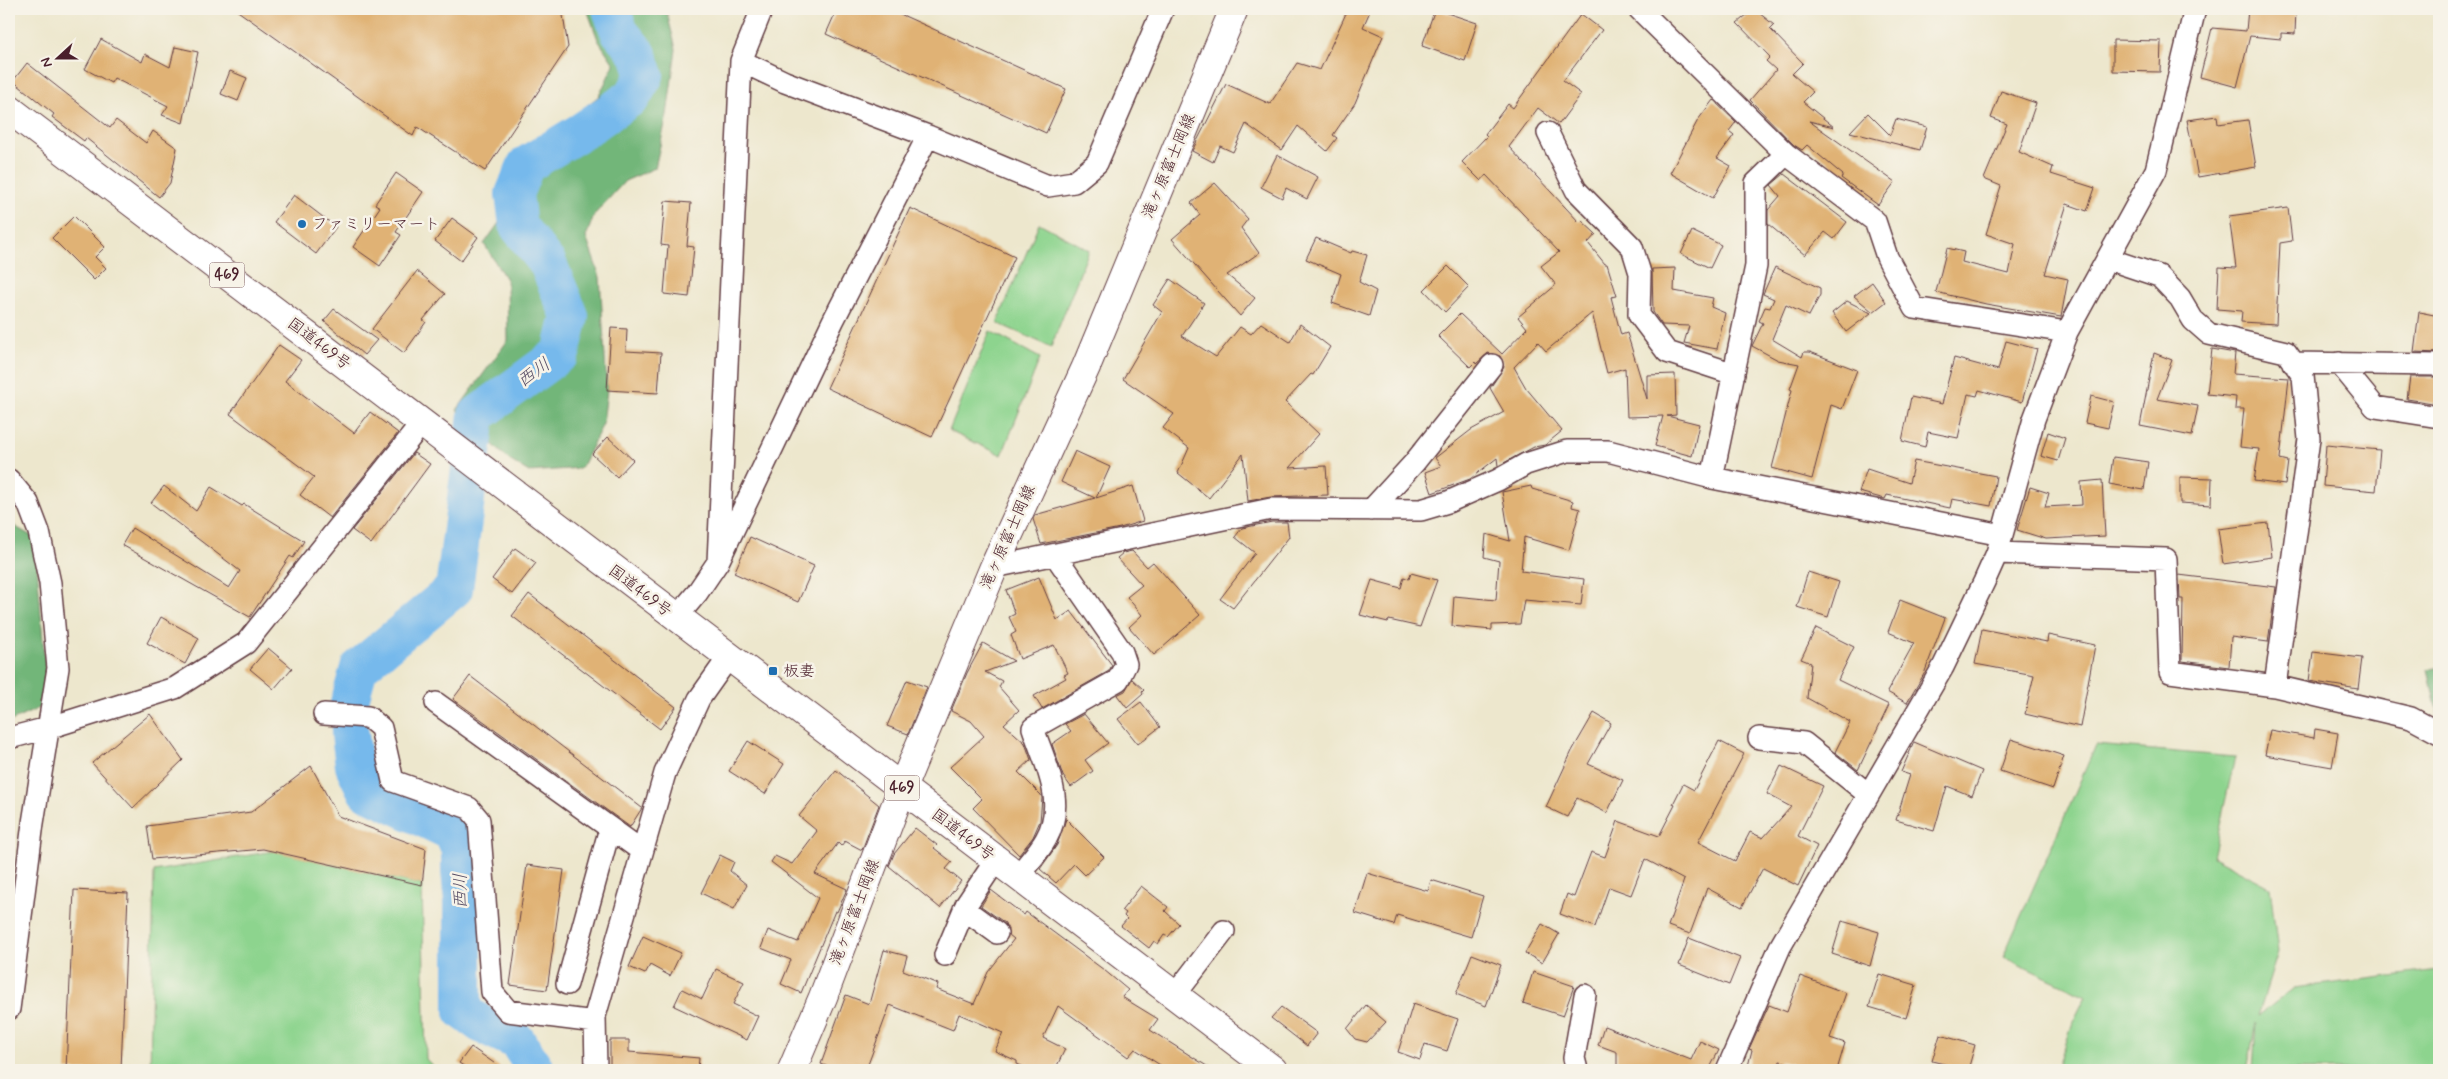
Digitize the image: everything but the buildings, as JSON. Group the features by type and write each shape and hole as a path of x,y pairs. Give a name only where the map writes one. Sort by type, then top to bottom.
{"main road":[{"name":"滝ヶ原富士岡線","path":"792,1070 823,997 902,788 994,567 1086,367 1234,9"},
{"name":"国道469号","path":"9,109 728,658 1273,1070"}],"street":[{"path":"718,562 741,61 762,9"},
{"path":"741,61 785,82 928,136 1048,186 1074,182 1097,163 1163,9"},
{"path":"1639,9 1786,154 1875,221 1886,257 1914,308 2067,332"},
{"path":"1727,1070 1780,946 1943,667 1999,544 2034,419 2067,332 2156,170 2195,9"},
{"path":"1548,133 1576,190 1632,247 1640,274 1639,315 1667,352 1734,374"},
{"path":"676,618 697,593 718,562 833,320 928,136"},
{"path":"1712,478 1756,266 1756,183 1786,154"},
{"path":"2108,259 2159,276 2180,298 2193,320 2209,334 2286,352 2303,376 2309,439 2275,686"},
{"path":"2293,363 2439,365"},
{"path":"2339,363 2375,407 2439,417"},
{"path":"1371,510 1414,463 1492,365"},
{"path":"9,738 48,728 175,688 246,643 422,423"},
{"path":"994,567 1271,509 1421,510 1448,502 1498,480 1526,464 1567,451 1608,451 1712,478 1999,544 2166,559 2170,672 2275,686 2411,718 2439,733"},
{"path":"9,480 28,503 39,532 50,583 58,668 32,823 9,1009"},
{"path":"1018,876 1047,839 1056,809 1056,796 1033,728 1118,680 1126,664 1122,652 1055,555"},
{"path":"596,1070 595,1022 665,773 699,699 728,658"},
{"path":"436,703 642,851"},
{"path":"324,714 368,717 381,728 393,781 469,808 479,820 492,992 508,1011 595,1022"},
{"path":"1758,738 1804,743 1868,794"},
{"path":"567,984 610,828"},
{"path":"945,955 964,909 996,860"},
{"path":"964,909 997,932"},
{"path":"1175,995 1224,931"},
{"path":"1578,1070 1574,1058 1585,995"}],"green space":[{"path":"587,9 666,9 676,49 667,115 655,168 625,181 594,215 586,237 600,277 607,390 603,424 581,468 529,472 509,460 457,410 508,340 507,281 484,244 576,114 599,96 614,64 598,40"},
{"path":"1039,223 1089,250 1051,347 997,323"},
{"path":"990,331 1040,358 1002,455 949,431"},
{"path":"9,523 35,538 48,704 9,722"},
{"path":"2439,666 2439,722 2428,669"},
{"path":"2096,745 2235,757 2213,857 2270,887 2278,952 2258,1016 2294,988 2439,970 2439,1070 2253,1070 2256,1023 2247,1070 2057,1070 2073,1022 2086,996 2003,957"},
{"path":"274,851 422,885 426,1059 436,1070 150,1070 154,871"}],"waterway":[{"name":"西川","path":"349,704 359,668 454,589 477,415 561,353 570,316 548,264 518,226 514,194 526,165 582,131 632,97 645,75 638,54 619,31 611,9"},
{"name":"西川","path":"350,734 354,766 366,791 452,832 460,849 463,901 463,1011 481,1024 517,1041 536,1070"}],"place":[{"name":"ファミリーマート","path":"302,224"},
{"name":"板妻","path":"773,671"}]}
